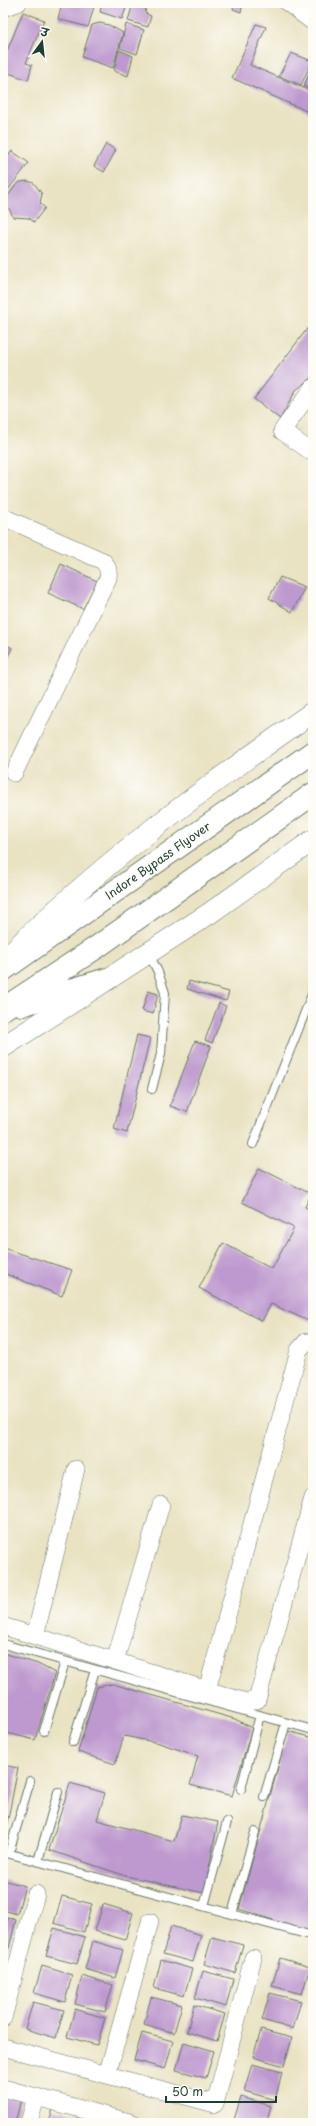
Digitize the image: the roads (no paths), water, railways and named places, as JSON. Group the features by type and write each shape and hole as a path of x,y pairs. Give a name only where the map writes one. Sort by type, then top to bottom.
{"highway":[{"name":"Indore Bypass Flyover","path":"3,970 313,752"},
{"path":"3,1010 97,947 313,794"},
{"path":"3,1010 107,979"}],"street":[{"path":"3,8 18,3"},
{"path":"288,3 313,22"},
{"path":"313,388 282,431 313,453"},
{"path":"3,518 103,561 108,566 108,578 14,773"},
{"path":"3,961 40,923 103,870 186,804 313,712"},
{"path":"3,1047 210,913 313,840"},
{"path":"207,1690 299,1350 306,1342 313,1342"},
{"path":"35,1636 76,1469"},
{"path":"3,1626 246,1702 257,1700 313,1498"},
{"path":"115,1661 161,1505"},
{"path":"3,2018 36,1894"},
{"path":"108,2076 150,1922"},
{"path":"3,2048 215,2104 253,1958"},
{"path":"3,2088 126,2122"},
{"path":"29,2123 36,2097"}],"lane":[{"path":"148,952 158,972 165,993 161,1054 152,1088"},
{"path":"253,1144 313,992"},
{"path":"3,1644 313,1730"},
{"path":"44,1731 65,1662"},
{"path":"73,1742 95,1670"},
{"path":"241,1789 260,1715"},
{"path":"264,1797 286,1723"},
{"path":"30,1781 6,1852 313,1936"},
{"path":"38,1861 58,1792"},
{"path":"204,1906 227,1822"},
{"path":"232,1914 255,1832"}]}
